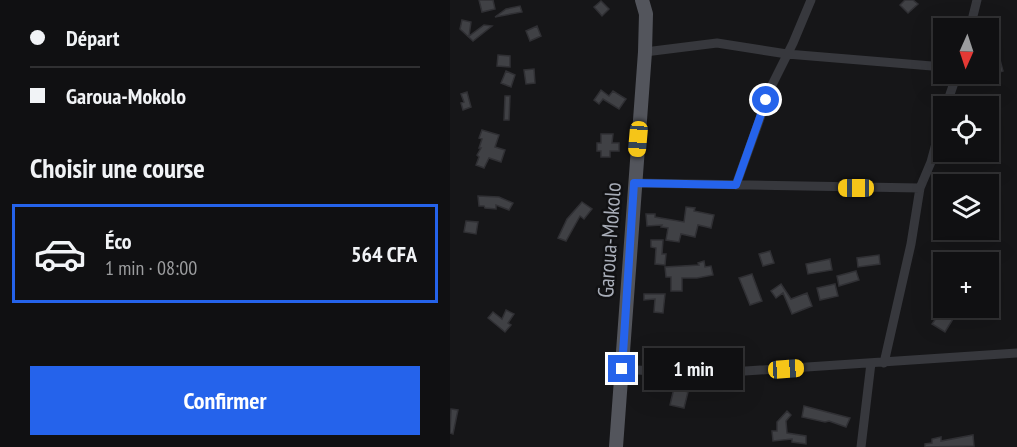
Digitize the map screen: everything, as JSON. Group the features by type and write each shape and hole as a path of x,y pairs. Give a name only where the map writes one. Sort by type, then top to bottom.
{"main road":[{"name":"Garoua-Mokolo","path":"616,447 645,52 646,22 642,0"}],"street":[{"path":"736,185 772,85 811,0"},
{"path":"972,18 977,0"},
{"path":"645,52 717,43 787,54 933,65"},
{"path":"884,363 907,265 920,188 933,155"},
{"path":"634,183 920,188"},
{"path":"622,369 700,374 1017,353"},
{"path":"861,447 871,363"}],"building":[{"path":"479,0 493,0 495,9 482,12"},
{"path":"905,0 913,0 918,4 908,13 900,5"},
{"path":"601,1 609,9 602,16 594,7"},
{"path":"520,6 522,12 495,17 506,9"},
{"path":"462,20 471,22 469,36 484,25 492,26 473,41 460,29"},
{"path":"537,26 541,36 530,41 526,31"},
{"path":"498,55 510,56 510,67 497,66"},
{"path":"999,60 1003,71 999,72"},
{"path":"534,69 535,83 526,84 524,70"},
{"path":"506,71 515,75 511,87 501,83"},
{"path":"601,90 609,96 613,91 626,99 619,109 603,99 599,104 594,100"},
{"path":"467,92 471,107 463,110 461,103 464,102 461,94"},
{"path":"505,96 510,96 509,120 504,120"},
{"path":"482,130 499,135 495,147 505,150 501,162 489,158 484,168 476,165 479,157 477,155 481,148 479,148 482,139 479,138"},
{"path":"601,134 613,134 612,143 619,143 619,151 610,151 610,157 601,157 601,151 597,151 597,143 601,143"},
{"path":"478,196 499,197 513,203 509,210 496,205 496,209 485,208 479,206"},
{"path":"582,202 592,209 584,219 580,216 566,241 558,238 567,219"},
{"path":"686,207 714,215 711,228 698,225 695,237 681,234 679,242 666,240 668,228 661,227 662,225 647,226 646,214 655,214 655,217 684,222"},
{"path":"466,221 478,222 476,234 464,232"},
{"path":"651,240 663,240 662,254 666,254 665,265 655,264 656,248 651,247"},
{"path":"770,251 774,263 763,266 759,254"},
{"path":"879,255 880,264 858,267 857,258"},
{"path":"830,259 832,270 808,274 806,264"},
{"path":"704,261 705,267 711,266 713,275 682,278 682,291 671,291 671,277 666,277 665,267 699,265 698,263"},
{"path":"856,271 859,280 839,286 837,276"},
{"path":"752,274 762,301 750,305 739,278"},
{"path":"781,284 791,299 807,293 812,306 792,314 783,293 776,298 771,291"},
{"path":"835,284 838,296 820,300 817,288"},
{"path":"644,294 665,294 663,313 654,312 655,299 644,300"},
{"path":"506,310 514,314 508,323 511,325 505,332 488,318 493,312 502,319"},
{"path":"936,318 953,319 945,332 932,324"},
{"path":"674,388 688,392 684,408 670,405"},
{"path":"804,406 850,418 846,427 829,421 802,417"},
{"path":"451,409 458,410 453,434 450,433"},
{"path":"787,411 791,415 786,421 787,433 806,436 806,444 792,442 792,439 773,441 772,431 777,431 777,422"},
{"path":"973,435 974,446 925,447 925,444 932,443 932,439 941,437 941,441"}],"route":[{"path":"622,369 634,183 736,185 766,100"}]}
